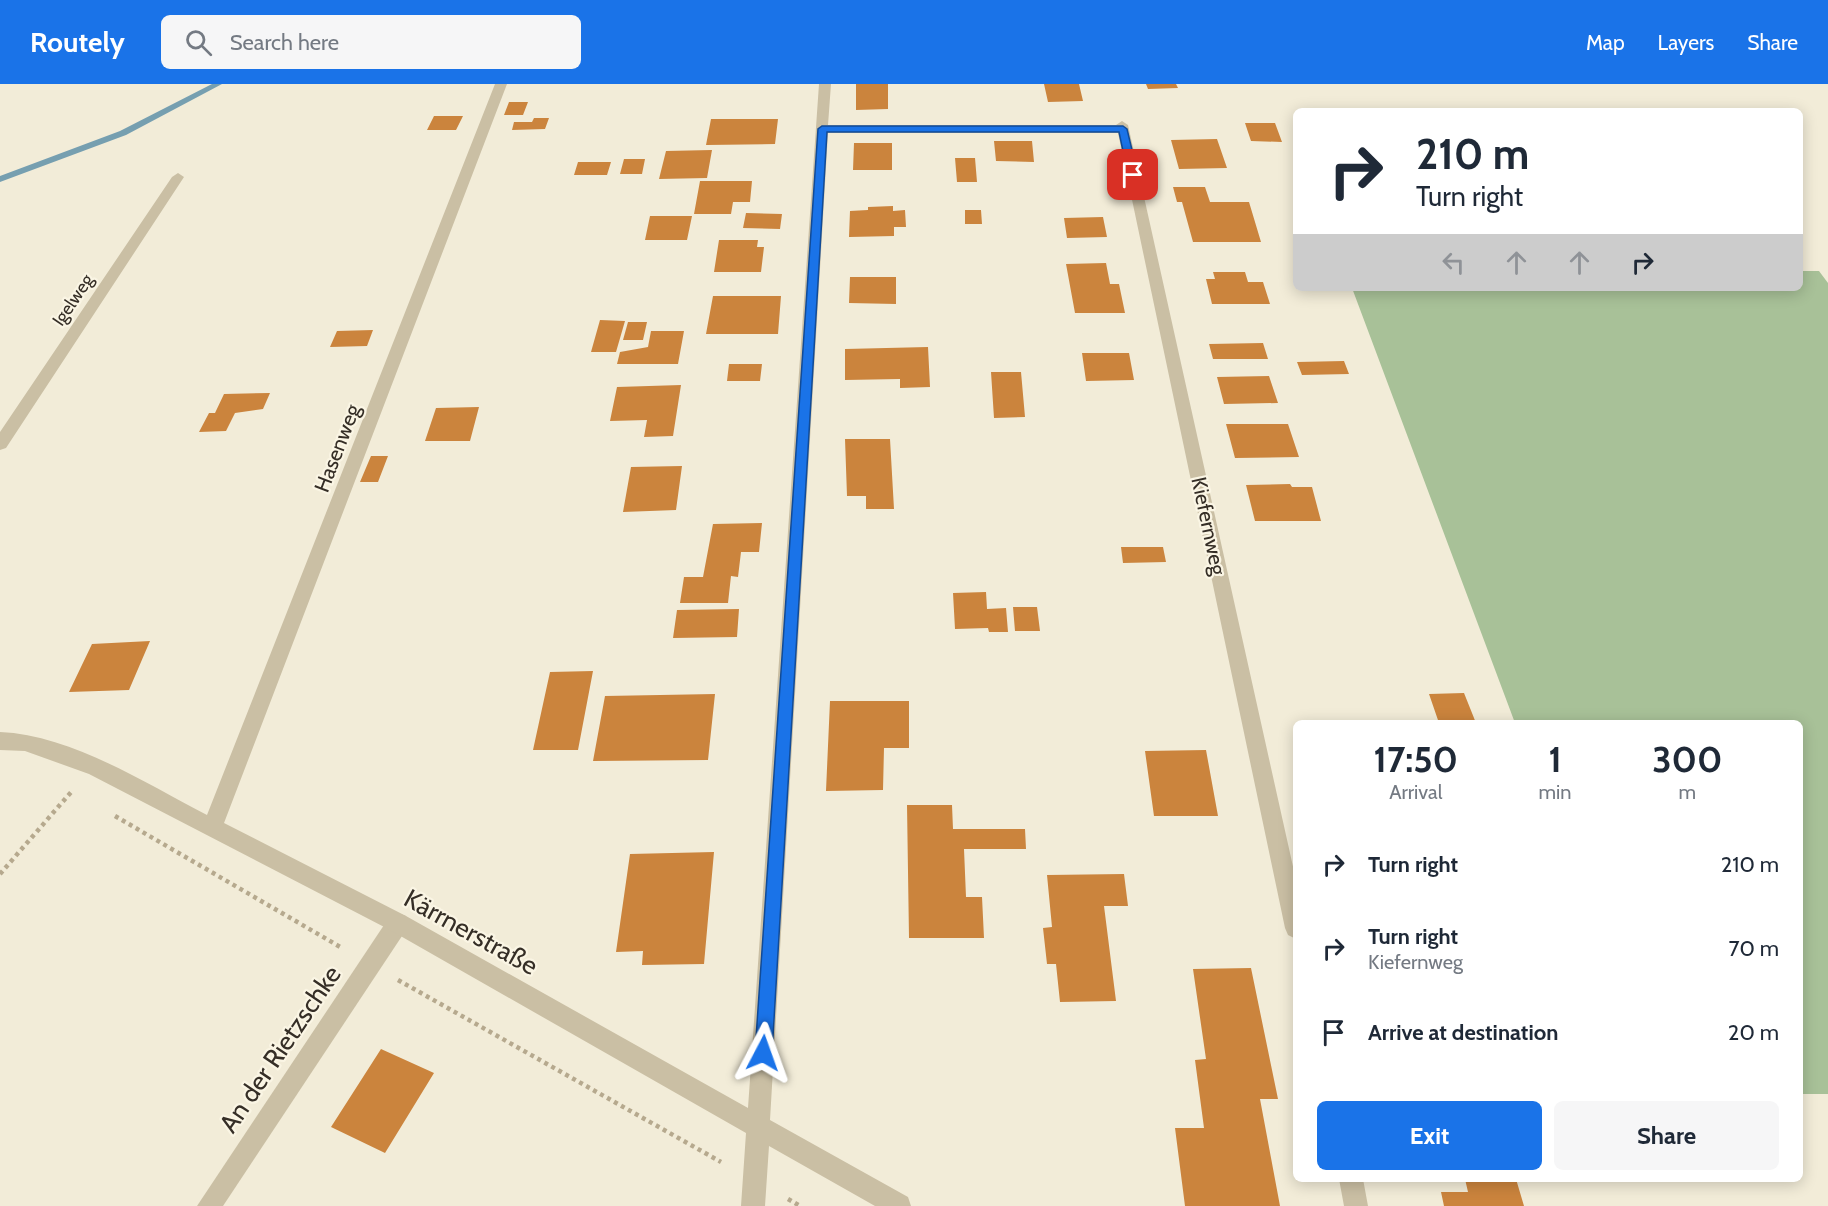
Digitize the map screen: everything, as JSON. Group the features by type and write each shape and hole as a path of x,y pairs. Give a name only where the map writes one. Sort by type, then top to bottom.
{"street":[{"name":"Hasenweg","path":"212,828 501,84"},
{"path":"753,1206 825,84"},
{"name":"Kiefernweg","path":"822,129 1122,127 1293,914"},
{"name":"Igelweg","path":"0,444 177,177"},
{"name":"Kärrnerstraße","path":"0,741 25,742 95,767 398,924 759,1124 899,1206"},
{"name":"An der Rietzschke","path":"209,1206 398,924"},
{"path":"1351,1182 1356,1206"}],"path":[{"path":"0,874 95,767"},
{"path":"62,787 82,797"},
{"path":"113,815 755,1181"}],"green space":[{"path":"1803,271 1819,271 1828,283 1828,1094 1803,1094 1803,720 1514,720 1353,291 1803,291"}],"building":[{"path":"856,84 888,84 888,109 856,110"},
{"path":"1044,84 1079,84 1083,101 1048,102"},
{"path":"1146,84 1176,84 1178,88 1148,89"},
{"path":"509,102 528,102 523,115 504,115"},
{"path":"434,116 463,116 456,130 427,130"},
{"path":"534,118 549,118 545,129 512,130 514,122 532,122"},
{"path":"711,119 778,119 775,144 706,145"},
{"path":"1245,123 1275,123 1282,142 1251,141"},
{"path":"1217,139 1227,168 1179,169 1171,140"},
{"path":"994,141 1032,141 1034,162 996,161"},
{"path":"854,143 892,143 892,170 853,170"},
{"path":"712,150 707,178 659,179 666,151"},
{"path":"955,158 975,158 977,182 957,182"},
{"path":"624,159 645,159 642,174 620,174"},
{"path":"578,162 611,162 607,175 574,175"},
{"path":"700,181 752,181 750,202 733,202 731,214 694,214"},
{"path":"1173,187 1205,187 1210,202 1249,202 1261,242 1193,242 1182,202 1177,202"},
{"path":"893,206 893,211 905,210 906,227 894,227 894,236 849,237 850,211 868,210 868,207"},
{"path":"965,210 981,210 982,224 965,224"},
{"path":"746,213 782,214 780,229 743,228"},
{"path":"650,216 692,216 687,240 645,240"},
{"path":"1103,217 1107,237 1067,238 1064,218"},
{"path":"719,240 758,240 757,247 764,247 761,272 714,272"},
{"path":"1106,263 1110,284 1119,284 1125,313 1075,313 1066,264"},
{"path":"1213,272 1245,272 1248,282 1263,282 1270,304 1212,304 1206,279 1215,279"},
{"path":"850,277 896,277 896,304 849,303"},
{"path":"713,296 781,296 778,334 706,334"},
{"path":"600,320 625,321 616,352 591,352"},
{"path":"628,322 647,322 643,340 623,340"},
{"path":"373,330 367,346 330,347 337,331"},
{"path":"651,331 684,331 678,364 617,364 620,352 648,347"},
{"path":"1263,343 1268,359 1213,359 1209,344"},
{"path":"928,347 930,387 900,388 900,379 845,380 845,349"},
{"path":"1082,353 1129,353 1134,380 1086,381"},
{"path":"1344,361 1349,374 1302,375 1297,362"},
{"path":"729,364 762,364 760,381 727,381"},
{"path":"991,372 1021,372 1025,417 994,418"},
{"path":"1269,376 1278,403 1224,404 1217,377"},
{"path":"681,385 673,436 644,437 647,420 610,421 617,387"},
{"path":"270,393 263,409 235,413 226,431 199,432 209,413 215,413 224,394"},
{"path":"479,407 470,441 425,441 436,408"},
{"path":"1226,424 1288,424 1299,457 1235,458"},
{"path":"845,439 890,439 894,509 866,509 866,496 847,496"},
{"path":"371,456 388,456 378,482 360,482"},
{"path":"682,466 676,510 623,512 631,467"},
{"path":"1290,484 1292,487 1312,487 1321,521 1255,521 1246,485"},
{"path":"762,523 759,552 741,552 738,577 731,576 728,603 680,603 684,577 703,577 713,524"},
{"path":"1121,547 1163,547 1166,562 1123,563"},
{"path":"986,592 987,609 1006,608 1008,632 989,632 988,628 955,629 953,593"},
{"path":"1013,607 1037,607 1040,631 1015,631"},
{"path":"739,609 737,637 673,638 677,610"},
{"path":"150,641 129,690 69,692 92,644"},
{"path":"593,671 578,750 533,750 550,672"},
{"path":"1464,693 1475,720 1438,720 1429,694"},
{"path":"715,694 708,760 593,761 605,696"},
{"path":"830,701 909,701 909,748 884,748 883,790 826,791"},
{"path":"1206,750 1218,816 1154,816 1145,751"},
{"path":"907,805 952,805 953,829 1025,829 1026,849 964,849 966,897 982,897 984,938 909,938"},
{"path":"714,852 704,964 642,965 643,951 616,952 630,854"},
{"path":"1124,874 1128,906 1104,906 1116,1001 1060,1002 1056,964 1047,964 1043,928 1052,927 1047,875"},
{"path":"1251,968 1278,1099 1260,1099 1280,1206 1185,1206 1175,1128 1204,1128 1195,1060 1206,1059 1193,969"},
{"path":"381,1049 434,1073 385,1153 331,1127"},
{"path":"1466,1182 1517,1182 1524,1206 1444,1206 1441,1192 1468,1192"}],"waterway":[{"path":"0,179 123,133 218,84"}],"route":[{"path":"763,1053 822,129 1123,129 1133,175"}]}
